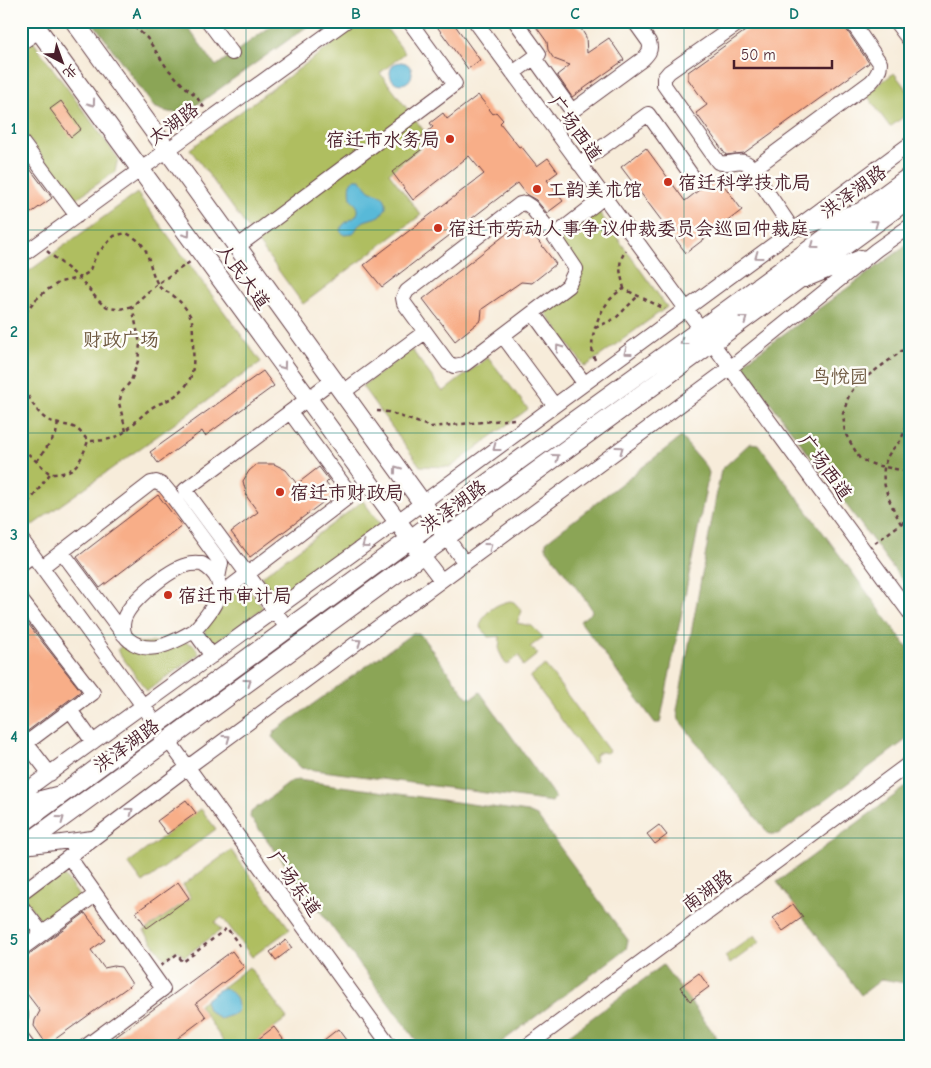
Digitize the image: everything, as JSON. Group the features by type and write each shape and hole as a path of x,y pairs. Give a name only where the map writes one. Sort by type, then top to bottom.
{"main road":[{"name":"人民大道","path":"74,21 446,537"},
{"name":"人民大道","path":"36,26 422,555"},
{"name":"洪泽湖路","path":"21,824 910,176"},
{"name":"洪泽湖路","path":"22,848 910,198"}],"street":[{"path":"208,21 232,53"},
{"name":"太湖路","path":"21,256 346,21"},
{"path":"236,247 455,84 409,21"},
{"name":"广场西道","path":"475,21 635,240 681,312 701,329"},
{"path":"513,73 539,54 515,21"},
{"path":"534,58 572,111 649,53 651,46 634,21"},
{"path":"742,21 665,75 664,82 666,89 718,162 724,164 745,162 792,230"},
{"path":"752,170 876,77 880,69 880,63 851,21"},
{"path":"895,21 910,41"},
{"path":"21,43 36,26"},
{"path":"579,164 648,114 696,180"},
{"path":"21,141 77,216"},
{"path":"21,794 398,521 910,144"},
{"path":"554,236 604,197"},
{"path":"525,203 531,207 554,236 576,269 568,286 465,364 454,366 448,363 404,304 403,298 407,290 520,204 525,203"},
{"path":"792,230 865,208"},
{"path":"21,893 188,767 730,368 876,250 910,226"},
{"path":"788,287 876,250"},
{"path":"533,313 584,383"},
{"path":"288,629 185,490 308,399 337,386 425,332"},
{"path":"503,336 554,405"},
{"name":"广场西道","path":"712,343 910,613"},
{"path":"217,597 350,495 290,412"},
{"path":"42,567 152,483 156,482 169,492 221,563 218,578 220,588 208,614 194,631 174,642 160,647 149,648 130,642 62,552"},
{"path":"446,537 465,563"},
{"path":"21,539 157,725"},
{"path":"21,564 33,555"},
{"path":"422,555 441,580"},
{"path":"125,636 123,629 124,619 129,610 145,593 172,571 187,564 202,564 218,578"},
{"path":"21,600 93,693 24,745 50,774"},
{"path":"194,631 212,656"},
{"path":"70,710 93,742"},
{"name":"广场东道","path":"168,740 391,1047"},
{"name":"南湖路","path":"526,1047 910,762"},
{"path":"21,803 66,792"},
{"path":"22,848 94,838"},
{"path":"68,857 163,989 85,1047"},
{"path":"21,949 96,894"},
{"path":"21,906 42,933"},
{"path":"21,1038 28,1047"}],"path":[{"path":"128,21 147,38 168,68 195,95 211,118"},
{"path":"21,319 34,301 47,290 60,282 79,278 88,272 96,255 114,236 126,233 136,238 144,246 157,284 162,291 171,294 184,306 192,320 194,369 186,387 165,403 152,407 118,438 88,441"},
{"path":"624,289 619,263 635,240"},
{"path":"39,243 79,278 96,300 110,308 120,310 132,306 157,284 202,254"},
{"path":"600,372 592,354 594,328 598,318 617,292 624,289 681,312"},
{"path":"594,328 620,315 639,295"},
{"path":"126,432 119,403 122,392 131,381 138,360 140,344 132,306"},
{"path":"910,345 858,383 849,395 843,414 845,433 860,459 875,465 910,472"},
{"path":"905,348 910,354"},
{"path":"21,382 33,406 45,419 72,426 81,432 88,441"},
{"path":"377,411 388,412 431,427 491,420 536,418"},
{"path":"901,524 885,489 884,467 887,457 900,440 903,430 910,419"},
{"path":"37,462 56,434 58,423"},
{"path":"21,447 50,474 62,474 71,471 80,461 88,441"},
{"path":"21,507 37,494 42,483 50,474"},
{"path":"864,550 910,517"},
{"path":"152,973 177,954 183,962 227,928 240,946"}],"green space":[{"path":"92,21 183,21 216,66 278,21 315,21 191,109 177,113 154,107"},
{"path":"364,21 381,21 405,53 380,73 424,131 417,137 423,145 389,173 421,215 303,304 190,149"},
{"path":"21,25 118,158 115,172 74,200 21,128"},
{"path":"894,73 910,94 910,112 890,127 866,94"},
{"name":"财政广场","path":"137,193 261,362 27,529 21,521 21,277"},
{"path":"596,208 667,307 585,367 544,311 577,278 558,237"},
{"name":"鸟悦园","path":"910,243 910,591 742,364"},
{"path":"412,350 443,392 488,357 528,409 451,467 420,466 362,386"},
{"path":"681,437 709,473 660,723 655,723 580,621 592,612 590,606 546,548 546,542"},
{"path":"750,443 758,444 910,651 910,737 779,834 769,834 679,720 677,710 721,470"},
{"path":"363,501 380,524 277,598 261,577"},
{"path":"244,583 263,608 213,644 205,634 205,627 225,597"},
{"path":"510,601 514,602 522,611 517,623 532,626 543,637 530,647 538,654 523,666 519,655 506,665 499,651 500,636 488,637 480,626 484,617 491,609"},
{"path":"413,633 420,634 467,697 472,698 480,692 555,797 552,802 301,768 272,737 275,731"},
{"path":"182,641 194,645 199,654 147,691 117,650 125,643"},
{"path":"545,665 609,751 606,753 601,752 595,756 596,761 593,763 530,677"},
{"path":"298,780 528,812 537,816 628,940 626,949 495,1047 421,1047 250,817 251,812 292,781"},
{"path":"910,784 910,984 882,979 861,995 777,882"},
{"path":"201,809 216,829 143,883 128,863"},
{"path":"231,850 290,929 252,957 222,917 215,922 221,930 184,957 178,950 165,959 144,931 191,898 183,885"},
{"path":"59,869 79,896 79,901 49,925 43,923 22,896"},
{"path":"755,935 760,942 730,964 725,956"},
{"path":"663,965 724,1047 553,1047"},
{"path":"249,967 287,1018 248,1047 217,1047 223,1041 199,1005"}],"water":[{"path":"401,62 409,65 412,73 409,81 401,84 393,81 390,73 393,65"},
{"path":"355,179 360,179 371,191 383,196 386,208 380,216 364,221 353,234 344,235 340,231 342,227 357,215 358,212 358,208 350,194 351,182"},
{"path":"220,989 229,990 232,993 238,1008 237,1012 220,1019 208,1010 205,1000"}],"building":[{"path":"433,21 452,21 480,60 468,69"},
{"path":"532,21 568,21 580,27 586,37 587,53 609,38 624,60 572,97 557,75 570,65 554,59 548,50 547,42"},
{"path":"759,21 842,21 869,63 744,153 726,155 696,113 707,105 688,79 688,72"},
{"path":"478,95 493,114 496,112 503,120 500,123 537,166 548,158 558,172 547,180 563,201 547,213 536,200 527,195 518,183 382,287 364,265 484,174 469,156 413,200 392,172 426,146 420,138 433,127 430,123 443,113 447,119"},
{"path":"61,101 81,129 71,137 50,109"},
{"path":"646,148 685,201 717,176 742,210 686,253 621,167"},
{"path":"21,157 52,198 21,220"},
{"path":"523,221 556,264 532,283 521,282 482,309 481,320 455,341 423,299"},
{"path":"263,371 274,386 205,436 202,431 158,463 150,452"},
{"path":"257,464 274,464 286,470 297,484 319,467 329,480 326,483 334,494 250,557 231,532 258,512 247,497 243,481 249,471"},
{"path":"158,495 182,526 100,588 77,557"},
{"path":"21,615 81,691 21,736"},
{"path":"186,800 196,813 167,834 157,821"},
{"path":"659,825 667,835 655,844 647,834"},
{"path":"178,882 189,898 147,928 136,912"},
{"path":"793,904 803,917 783,931 773,918"},
{"path":"85,913 105,940 91,950 104,968 121,967 132,984 47,1045 34,1026 40,1011 21,986 21,960"},
{"path":"286,940 292,948 276,960 270,952"},
{"path":"232,951 244,967 196,1003 206,1017 166,1047 102,1047"},
{"path":"699,973 709,987 690,1001 680,987"},
{"path":"274,1027 289,1047 248,1047"},
{"path":"338,1029 351,1047 315,1047"}],"place":[{"name":"宿迁市水务局","path":"450,139"},
{"name":"宿迁科学技术局","path":"668,182"},
{"name":"工韵美术馆","path":"537,189"},
{"name":"宿迁市劳动人事争议仲裁委员会巡回仲裁庭","path":"438,228"},
{"name":"宿迁市财政局","path":"280,492"},
{"name":"宿迁市审计局","path":"168,595"}]}
